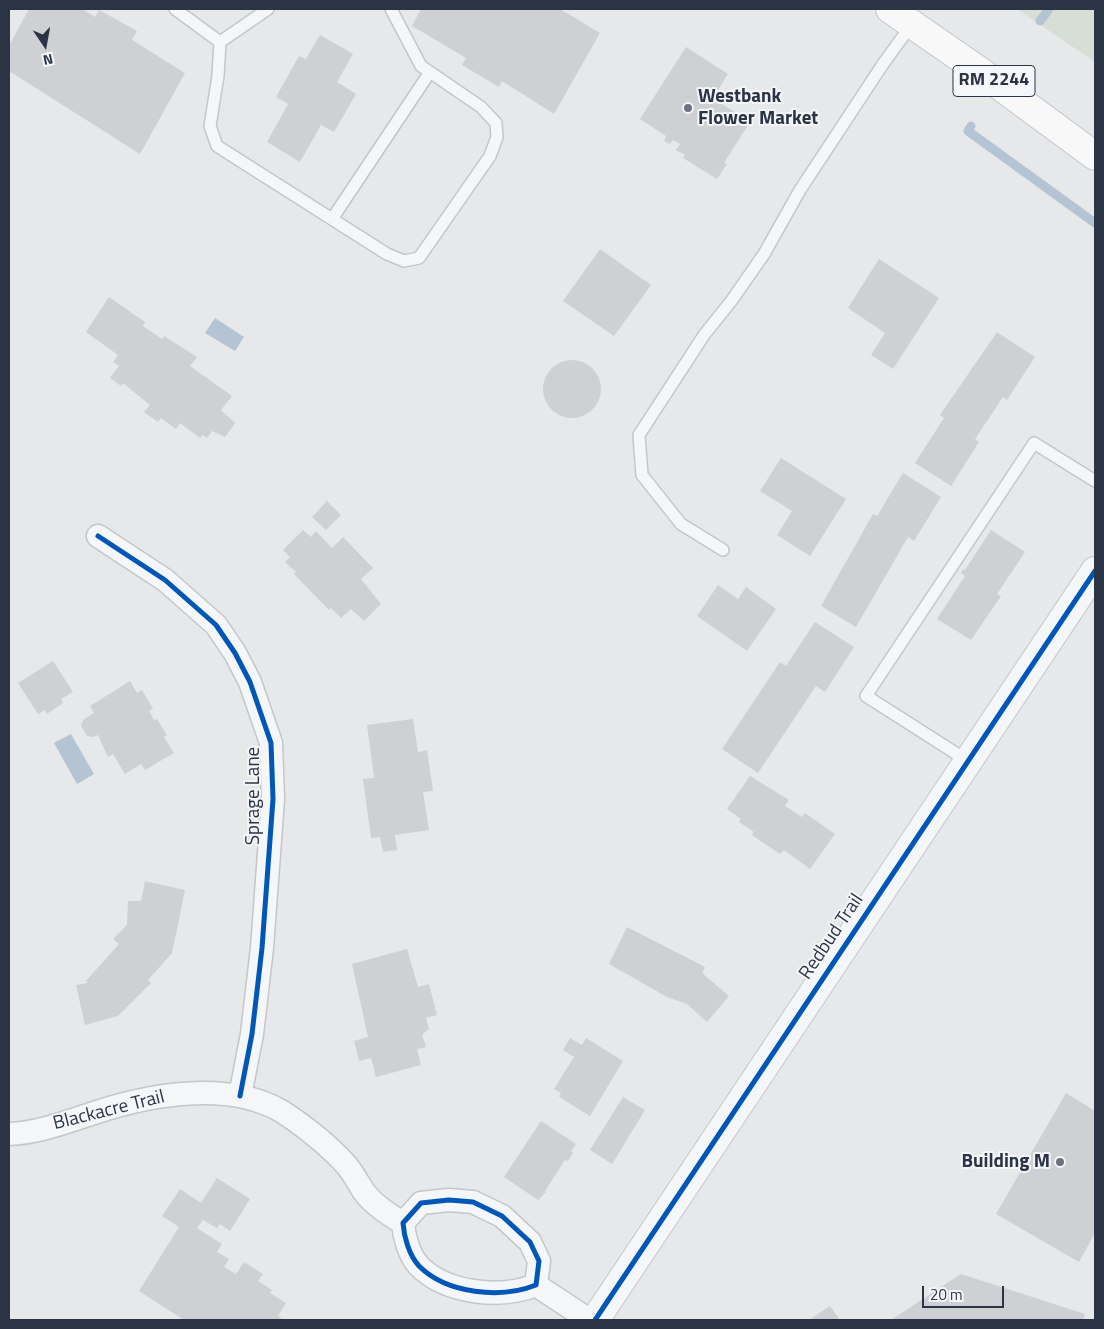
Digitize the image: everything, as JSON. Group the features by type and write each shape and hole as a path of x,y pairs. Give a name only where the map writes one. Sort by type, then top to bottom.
{"main road":[{"name":"RM 2244","path":"890,9 1095,156"}],"street":[{"name":"Sprage Lane","path":"98,536 165,580 216,626 235,653 250,682 271,743 273,799 262,948 252,1034 240,1096"},
{"name":"Redbud Trail","path":"595,1320 1095,570"},
{"name":"Blackacre Trail","path":"9,1134 55,1126 149,1098 192,1093 240,1096 280,1110 298,1123 348,1167 366,1194 385,1212 403,1223"},
{"path":"450,1200 473,1202 502,1216 530,1242 539,1261 536,1284 519,1291 495,1293 442,1282 418,1265 404,1238 403,1223 421,1203 450,1200"},
{"path":"536,1284 590,1320"}],"lane":[{"path":"175,9 220,42"},
{"path":"220,42 268,9"},
{"path":"220,42 218,76 210,126 217,146 387,254 404,261 419,258 490,156 497,137 496,123 481,107 420,66 391,9"},
{"path":"723,550 681,524 642,474 639,435 704,335 732,300 764,254 800,190 883,64 912,24"},
{"path":"332,219 430,72"},
{"path":"968,761 866,696 1034,443 1095,480"}],"shaded area":[{"path":"1017,9 1095,9 1095,62"}],"water":[{"path":"215,318 244,337 235,351 205,333"},
{"path":"71,734 94,774 77,784 54,743"}],"building":[{"path":"29,9 82,9 95,17 99,10 137,31 132,40 185,73 140,154 9,71 9,46"},
{"path":"421,9 560,9 600,33 554,114 502,81 499,87 462,65 466,58 412,26"},
{"path":"320,35 353,54 337,82 356,94 334,132 321,125 300,162 267,142 288,104 276,97 299,56 306,59"},
{"name":"Westbank Flower Market","path":"686,47 728,74 713,98 750,122 724,163 727,164 717,179 683,158 685,155 676,150 680,144 673,140 670,144 664,141 666,136 640,119"},
{"path":"600,249 651,285 614,336 563,301"},
{"path":"879,259 939,298 893,369 871,355 885,333 848,308"},
{"path":"109,297 145,322 143,326 162,339 164,336 197,357 190,366 232,396 221,410 235,423 225,437 212,431 207,438 203,435 200,438 180,423 176,429 161,418 158,422 144,412 150,405 123,383 121,386 110,378 119,366 113,362 118,355 86,332"},
{"path":"997,332 1035,357 1007,400 1003,397 975,439 979,442 951,486 915,463 944,418 940,415"},
{"path":"566,360 578,360 593,368 601,383 601,395 593,410 578,418 566,418 551,410 543,395 543,383 551,368"},
{"path":"781,458 846,499 810,556 777,535 792,511 760,491"},
{"path":"903,473 941,497 914,541 908,537 856,627 821,606 873,514 877,516"},
{"path":"327,501 341,515 326,530 312,517"},
{"path":"303,530 311,537 316,531 332,548 343,537 373,568 361,579 381,604 364,621 351,609 341,618 331,608 329,610 285,562 290,557 283,550"},
{"path":"991,530 1025,552 997,594 1001,596 971,640 937,619 965,576 961,573 963,569 965,570"},
{"path":"718,585 738,599 746,587 776,609 747,651 697,616"},
{"path":"815,622 854,647 825,692 816,686 758,773 722,749 780,662 786,666"},
{"path":"53,661 73,692 61,699 63,703 47,714 45,710 38,714 18,683"},
{"path":"130,681 137,693 142,690 153,709 149,711 154,720 157,719 167,735 164,737 174,753 145,770 141,764 125,774 113,754 108,757 98,735 93,737 87,736 81,726 83,720 94,713 90,706"},
{"path":"413,719 418,752 427,750 433,791 423,792 429,830 395,835 397,850 383,852 380,837 371,838 363,779 374,778 367,725"},
{"path":"750,776 789,800 785,806 802,817 805,813 835,834 810,869 784,850 780,854 752,835 754,832 739,822 741,819 727,809"},
{"path":"145,881 185,890 172,953 148,980 151,983 118,1016 85,1025 76,985 88,983 86,981 119,944 113,939 127,925 128,901 141,901"},
{"path":"627,927 705,967 702,973 729,996 707,1022 687,1004 667,997 609,964"},
{"path":"407,949 418,987 429,984 437,1015 426,1018 429,1029 422,1035 426,1047 417,1049 421,1065 376,1077 371,1058 359,1061 354,1041 368,1037 352,964"},
{"path":"570,1038 582,1045 586,1038 623,1061 590,1116 559,1097 561,1093 554,1089 574,1057 563,1050"},
{"name":"Building M","path":"1066,1093 1095,1111 1095,1233 1079,1262 996,1214"},
{"path":"623,1097 645,1110 612,1164 590,1150"},
{"path":"541,1121 576,1144 571,1151 573,1153 568,1161 565,1160 546,1192 538,1200 504,1177"},
{"path":"217,1178 250,1199 230,1231 220,1224 217,1228 203,1220 197,1228 222,1244 217,1252 229,1259 224,1267 236,1274 244,1262 263,1274 258,1281 272,1290 270,1293 286,1303 278,1316 284,1320 184,1320 139,1291 179,1227 162,1216 180,1189 201,1203"},
{"path":"961,1274 1085,1314 1083,1320 891,1320"},
{"path":"830,1306 840,1320 809,1320"}],"waterway":[{"path":"1040,21 1049,9"},
{"path":"971,126 968,131 1095,223"}],"cycle path":[{"path":"98,536 165,580 216,625 235,653 250,682 271,743 273,799 262,948 252,1034 240,1096"},
{"path":"595,1320 1095,571"},
{"path":"449,1200 473,1202 502,1216 530,1242 539,1261 536,1285 507,1292 475,1291 444,1283 419,1266 412,1257 403,1223 421,1203 449,1200"}],"place":[{"name":"Westbank Flower Market","path":"688,108"},
{"name":"Building M","path":"1060,1162"}]}
